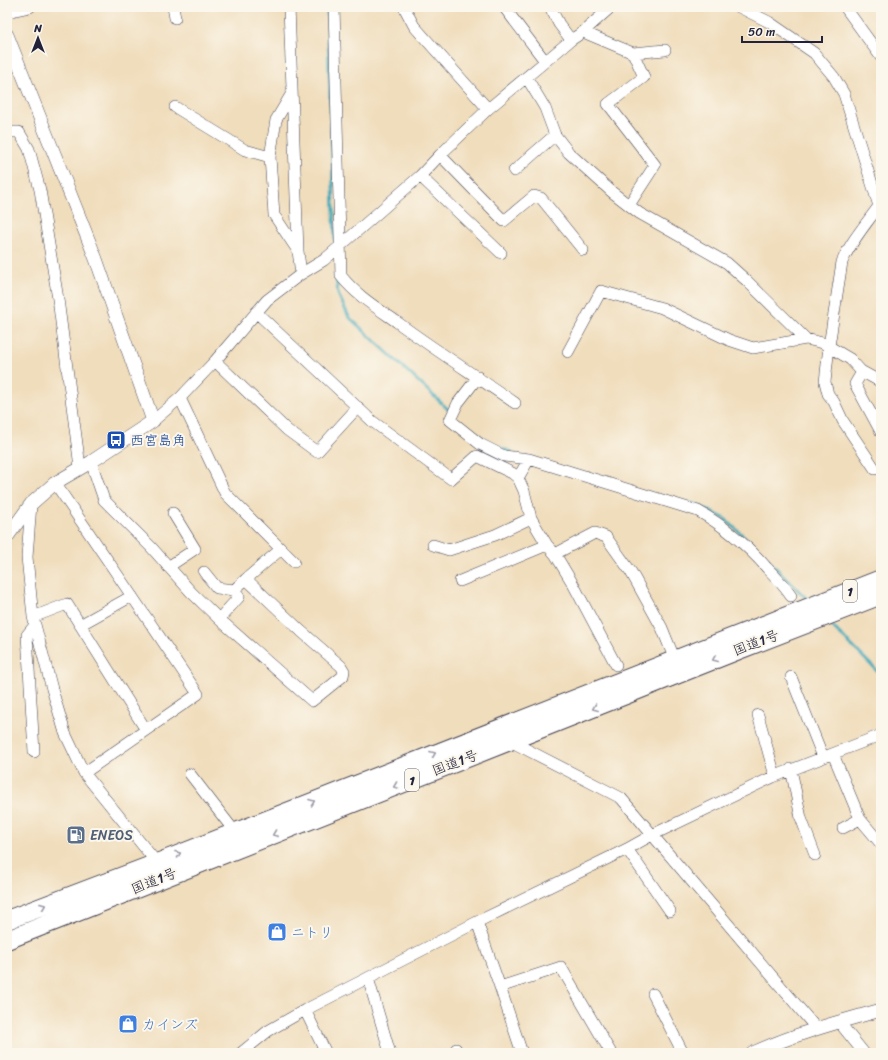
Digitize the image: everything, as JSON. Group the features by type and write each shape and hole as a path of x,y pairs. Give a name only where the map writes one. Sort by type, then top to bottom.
{"highway":[{"name":"国道1号","path":"7,940 739,650 881,579"},
{"name":"国道1号","path":"7,920 157,863 675,660 818,611 881,595"}],"street":[{"path":"7,12 30,7"},
{"path":"289,7 298,251 301,274"},
{"path":"334,7 338,248 341,276 349,286 363,298 421,340 516,403"},
{"path":"404,7 414,26 488,109"},
{"path":"504,7 545,61"},
{"path":"550,7 559,24 571,40"},
{"path":"7,537 31,504 55,483 153,422 180,398 216,361 267,300 338,248 420,176 488,109 527,78 545,61 583,32 611,7"},
{"path":"738,7 769,22 814,53 834,77 844,94 880,208 847,250 842,262 825,382 828,394 834,402 843,421 876,469"},
{"path":"845,7 881,57"},
{"path":"583,32 633,53 665,50"},
{"path":"7,35 96,259 153,422"},
{"path":"629,205 654,165 608,104 644,77 633,53"},
{"path":"527,78 545,108 556,135 569,153 612,192 639,213 727,263 806,339"},
{"path":"292,93 276,120 270,157 274,214 298,251"},
{"path":"175,106 245,150 270,157"},
{"path":"7,132 19,132 29,149 40,190 86,465 104,500 151,547 191,592 219,619 312,701 343,676 344,670 246,579"},
{"path":"514,171 556,135"},
{"path":"440,155 504,221 534,196 541,198 583,250"},
{"path":"420,176 501,253"},
{"path":"568,352 601,291 662,308 729,340 754,348 806,339 823,343 850,360 862,372 881,382"},
{"path":"256,312 372,421 451,479 477,456 512,473 518,478 524,491 531,518 573,584 616,665"},
{"path":"216,361 287,430 317,452 358,407"},
{"path":"862,372 855,384 881,432"},
{"path":"478,377 458,403 450,420 480,444 504,456 529,460 698,511 735,535 784,585 791,596"},
{"path":"180,398 225,493 280,550 294,562"},
{"path":"518,478 529,460"},
{"path":"55,483 198,694 84,773"},
{"path":"31,504 27,557 34,621 65,733 84,773 157,863"},
{"path":"168,567 195,549 173,514"},
{"path":"433,545 449,550 495,535 531,518"},
{"path":"555,554 595,533 606,538 631,572 662,628 675,660"},
{"path":"460,581 547,545"},
{"path":"234,590 280,550"},
{"path":"204,572 217,588 234,590 239,597 219,619"},
{"path":"80,625 132,596"},
{"path":"34,752 27,635 34,621 67,604 146,730"},
{"path":"791,677 860,819 881,843"},
{"path":"758,715 775,776"},
{"path":"241,1053 268,1031 305,1010 477,922 627,849 652,835 775,776 881,735"},
{"path":"510,741 621,798 816,1028"},
{"path":"791,770 801,818 815,855"},
{"path":"190,774 235,832"},
{"path":"843,828 860,819"},
{"path":"627,849 670,911"},
{"path":"477,922 522,1053"},
{"path":"500,986 561,967 611,1053"},
{"path":"368,978 390,1053"},
{"path":"653,994 683,1053"},
{"path":"305,1010 326,1053"},
{"path":"753,1053 816,1028 881,1010"},
{"path":"839,1022 864,1053"}],"waterway":[{"path":"327,7 335,241"},
{"path":"336,275 338,294 349,317 451,412"},
{"path":"476,434 486,441"},
{"path":"496,447 512,452"},
{"path":"690,503 724,518 808,600"},
{"path":"828,622 881,675"}],"place":[{"name":"西宮島角","path":"116,440"},
{"name":"ENEOS","path":"76,835"},
{"name":"ニトリ","path":"277,932"},
{"name":"カインズ","path":"128,1024"}]}
